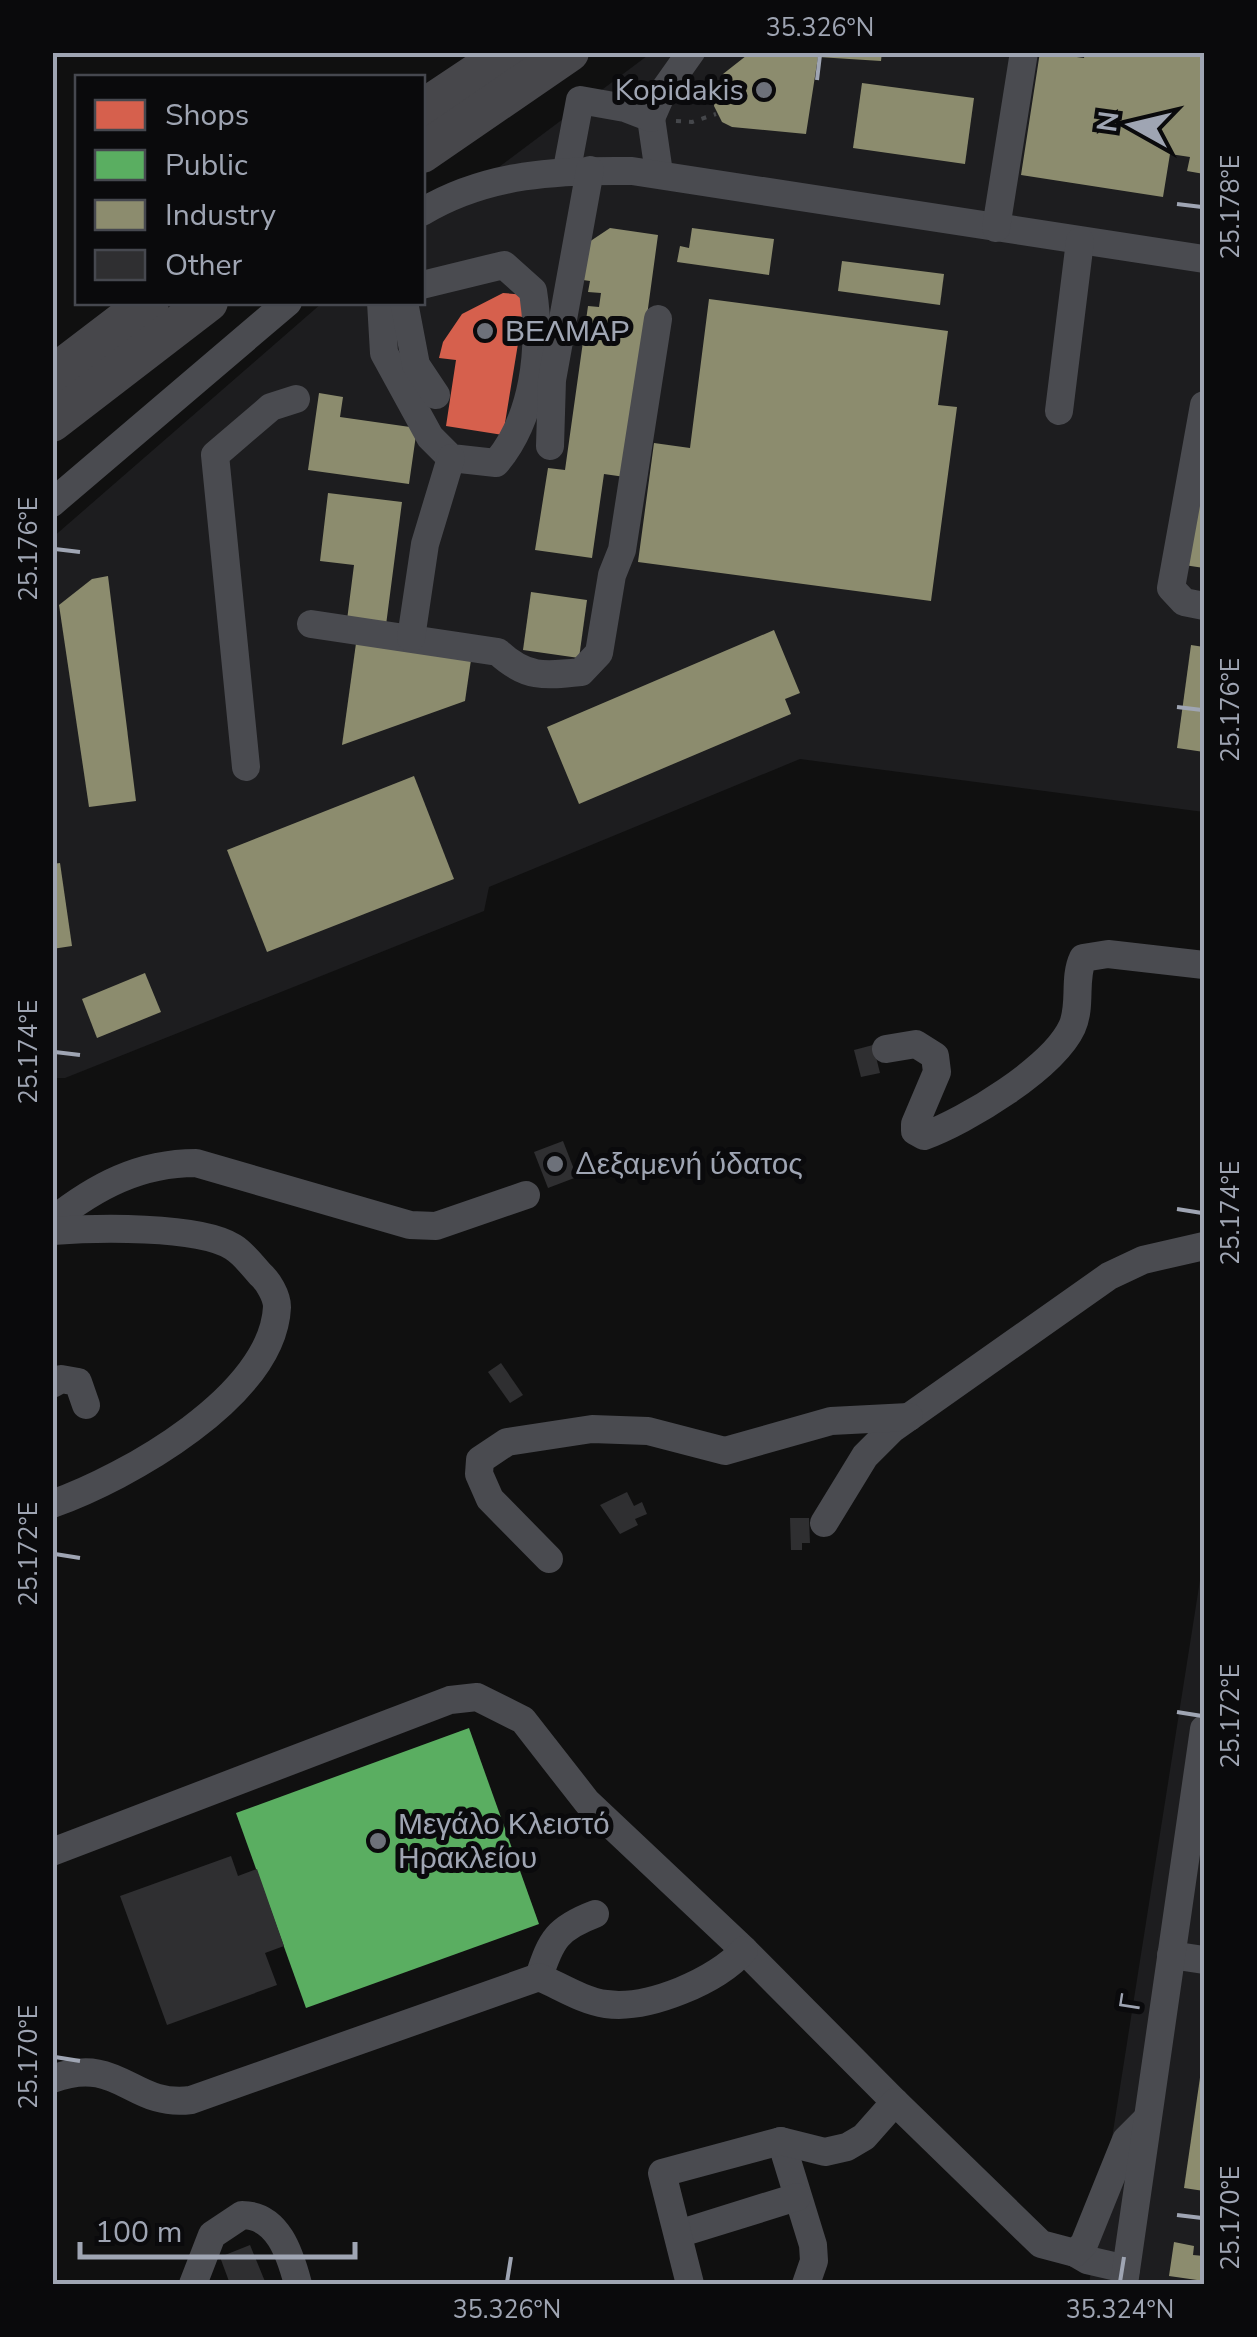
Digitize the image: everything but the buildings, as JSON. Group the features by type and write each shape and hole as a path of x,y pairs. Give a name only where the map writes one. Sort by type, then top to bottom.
{"highway":[{"path":"425,108 509,52"},
{"path":"425,152 573,78"},
{"path":"52,376 145,305"},
{"path":"52,422 204,305"},
{"path":"52,436 132,359"}],"street":[{"path":"659,173 651,118 662,93 691,52"},
{"path":"996,228 1024,52"},
{"path":"573,78 651,118"},
{"path":"550,446 552,380 578,170 573,78"},
{"path":"425,211 473,188 578,170 659,173 1204,259"},
{"path":"1059,411 1080,241"},
{"path":"381,305 384,353 430,437 452,458 480,465 496,463 518,436 536,348 533,291 504,265 425,283"},
{"path":"52,503 284,305"},
{"path":"405,305 416,365 436,395"},
{"path":"311,624 498,652 519,672 540,677 581,672 599,652 612,575 622,550 658,319"},
{"path":"246,766 215,455 271,407 296,398"},
{"path":"1204,405 1171,588 1184,602 1204,606"},
{"path":"410,638 425,544 452,458"},
{"path":"886,1050 916,1044 934,1056 937,1072 914,1124 914,1131 924,1136 997,1096 1060,1044 1075,1015 1083,958 1108,954 1204,965"},
{"path":"52,1221 88,1193 133,1172 168,1163 196,1163 410,1225 436,1226 526,1195"},
{"path":"52,1231 106,1227 170,1232 232,1246 267,1280 278,1304 268,1342 220,1410 118,1476 52,1504"},
{"path":"824,1523 866,1456 909,1417 1109,1276 1144,1260 1204,1246"},
{"path":"52,1384 61,1379 78,1382 86,1406"},
{"path":"549,1559 482,1486 480,1460 498,1444 619,1428 725,1452 831,1421 909,1417"},
{"path":"52,1852 450,1700 472,1696 503,1707 522,1720 587,1802 744,1950 1040,2244 1075,2253 1125,2277"},
{"name":"Γ","path":"1125,2277 1204,1729"},
{"path":"540,1977 548,1951 565,1926 595,1914"},
{"path":"52,2079 90,2070 154,2096 191,2100 540,1977 590,2000 630,2003 719,1972 744,1950"},
{"path":"1171,1955 1204,1960"},
{"path":"690,2284 662,2172 780,2141 825,2152 848,2147 864,2137 895,2102"},
{"path":"1075,2253 1084,2244 1126,2140 1146,2120"},
{"path":"780,2141 813,2245 814,2262 806,2284"},
{"path":"678,2234 797,2196"},
{"path":"193,2284 212,2235 242,2215 268,2222 278,2234 298,2284"}],"path":[{"path":"651,118 692,122 716,114"}],"shaded area":[{"path":"651,53 1204,53 1204,812 800,759 489,887 484,911 65,1078 53,1078 52,538 320,305 425,305 425,222"},
{"path":"1204,1555 1204,2284 1089,2284"}],"place":[{"name":"Kopidakis","path":"764,90"},
{"name":"ΒΕΛΜΑΡ","path":"485,331"},
{"name":"Δεξαμενή ύδατος","path":"555,1164"},
{"name":"Μεγάλο Κλειστό Ηρακλείου","path":"378,1841"}]}
